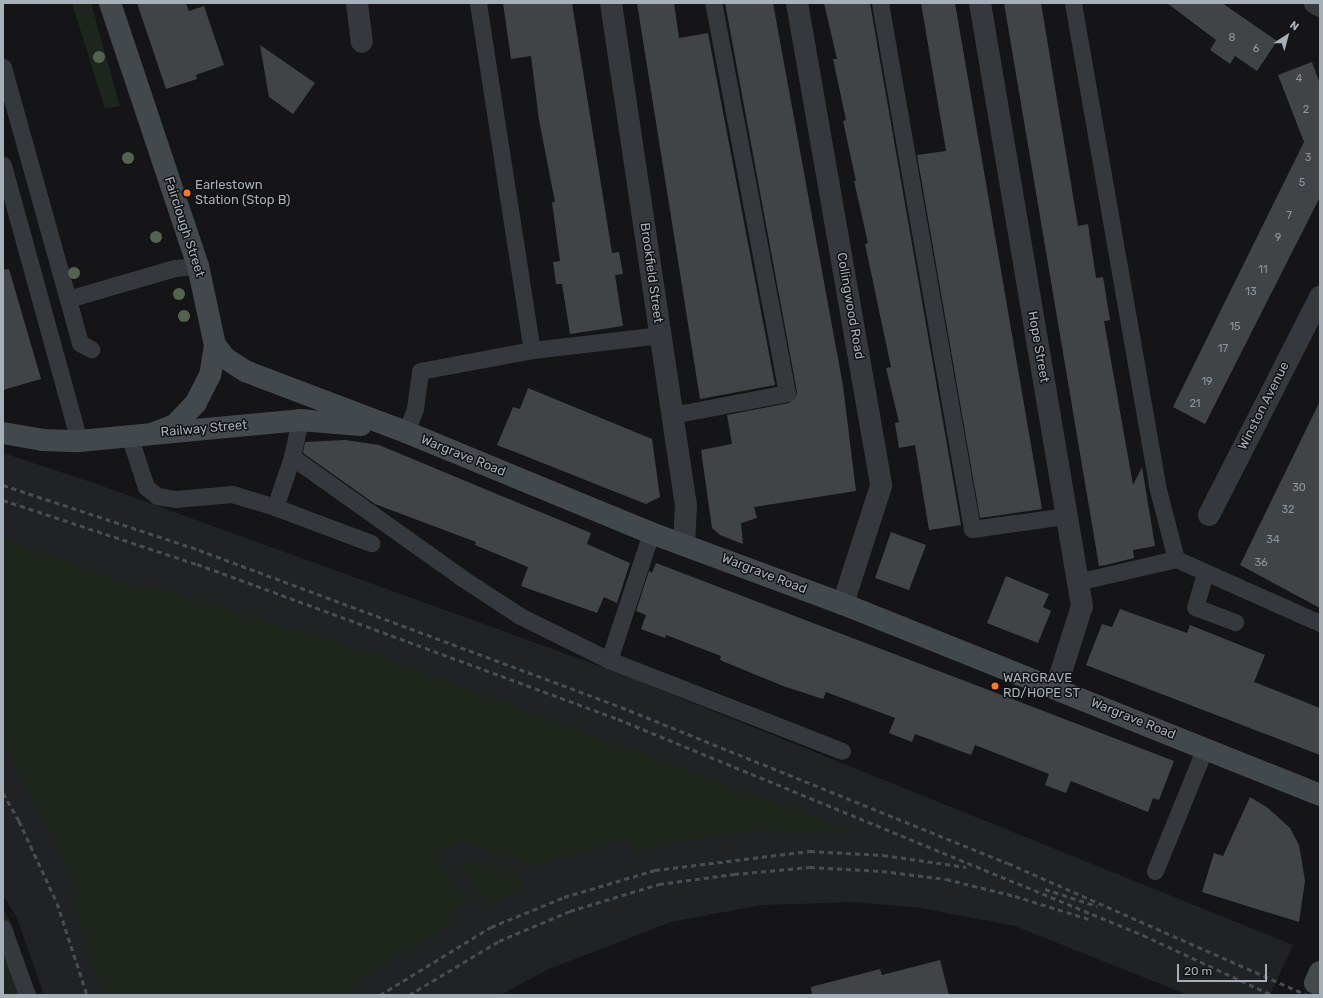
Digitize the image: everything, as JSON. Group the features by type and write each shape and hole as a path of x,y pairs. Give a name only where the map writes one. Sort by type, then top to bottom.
{"street":[{"name":"Fairclough Street","path":"110,3 198,266 215,345 210,375 196,403 175,425 154,433"},
{"path":"357,3 362,42"},
{"name":"Brookfield Street","path":"611,3 686,506 684,544"},
{"name":"Collingwood Road","path":"797,3 881,486 844,604"},
{"name":"Hope Street","path":"980,3 1082,606 1056,688"},
{"path":"1315,3 1320,6"},
{"name":"Winston Avenue","path":"1209,515 1320,296"},
{"name":"Wargrave Road","path":"215,345 225,358 246,371 406,432 651,532 844,604 1320,795"},
{"name":"Railway Street","path":"3,433 42,440 79,441 129,435 300,420 344,422 406,432"}],"lane":[{"path":"478,3 532,350"},
{"path":"672,415 787,393 713,3"},
{"path":"880,3 972,529 1066,516"},
{"path":"1073,3 1157,486 1176,559"},
{"path":"3,67 80,343 91,349"},
{"path":"3,165 79,441"},
{"path":"68,299 174,268 198,266"},
{"path":"406,432 415,408 420,370 532,350 661,335"},
{"path":"275,507 292,457 300,420"},
{"path":"129,435 146,487 158,496 175,499 232,494 275,507 371,543"},
{"path":"292,457 462,578 520,616 609,660 842,751"},
{"path":"609,660 651,532"},
{"path":"1077,582 1176,559 1320,623"},
{"path":"1205,573 1195,607 1235,622"},
{"path":"1155,870 1204,748"},
{"path":"3,928 27,995"}],"shaded area":[{"path":"72,3 91,3 120,106 105,109"},
{"path":"3,453 94,483 616,672 1293,945 1270,995 1188,995 1015,926 921,908 854,902 761,905 671,922 549,969 500,995 44,995 17,918 3,895"},
{"path":"3,537 132,586 148,585 367,651 854,832 755,830 634,851 629,838 535,867 464,843 448,847 436,854 468,901 448,912 454,923 376,969 342,995 101,995 72,897 78,894 53,836 3,745"},
{"path":"472,860 520,878 524,889 488,905 460,865"},
{"path":"3,909 9,919 36,995 3,995"}],"building":[{"path":"137,3 186,3 189,11 204,6 224,65 196,75 197,79 166,89"},
{"path":"503,3 572,3 612,253 619,252 623,274 615,275 623,326 570,334 562,284 556,284 553,262 560,261 552,202 555,202 539,120 531,56 511,59"},
{"path":"637,3 674,3 679,38 708,33 775,385 700,399"},
{"path":"725,3 773,3 843,386 856,491 754,507 757,518 741,523 743,544 720,535 712,528 701,450 732,444 727,415 789,403 796,397 797,392"},
{"path":"824,3 870,3 961,525 929,530 915,445 899,448 895,423 899,422 886,368 891,367 865,244 868,243 854,181 856,181 843,121 846,120 833,59 837,59"},
{"path":"921,3 955,3 1042,509 980,518 917,155 946,151"},
{"path":"1004,3 1041,3 1078,226 1088,224 1096,278 1103,277 1110,320 1104,321 1133,485 1142,467 1155,546 1133,550 1134,558 1106,565 1099,566"},
{"path":"1167,3 1222,3 1277,41 1257,71 1235,56 1230,64 1210,50 1216,40"},
{"path":"260,45 315,83 293,114 269,97"},
{"path":"1312,62 1320,84 1320,197 1205,424 1173,407 1304,142 1278,75"},
{"path":"9,269 41,379 3,390 3,270"},
{"path":"528,388 652,439 660,497 646,504 497,445 513,407 520,409"},
{"path":"1320,401 1320,608 1240,565"},
{"path":"345,440 379,445 591,533 587,544 630,563 617,603 604,597 597,613 521,586 528,567 475,545 476,542 375,504 303,453 305,442"},
{"path":"891,532 926,545 909,590 875,578"},
{"path":"656,563 1174,761 1159,800 1153,798 1148,812 1071,781 1066,793 1045,785 1049,774 975,745 971,755 915,734 912,742 889,733 895,718 826,692 823,699 783,686 720,660 721,656 666,635 665,638 641,629 646,615 636,611 649,571 652,573"},
{"path":"1006,576 1049,594 1043,607 1051,611 1038,643 987,623"},
{"path":"1120,609 1187,633 1190,625 1265,655 1254,682 1320,708 1320,755 1086,665 1102,624 1112,627"},
{"path":"1250,797 1268,808 1290,828 1299,845 1305,881 1299,922 1202,892 1214,853 1223,856"},
{"path":"940,960 949,995 812,995 811,987 880,969 882,975"}],"railway":[{"path":"3,485 199,550 621,707 1008,863 1307,995"},
{"path":"3,500 197,564 618,719 1143,935 1272,995"},
{"path":"3,793 19,821 57,903 87,995"},
{"path":"380,995 491,927 564,897 655,870 810,851 883,855 966,867"},
{"path":"409,995 499,941 570,911 659,884 734,874 810,867 882,871 946,879 1015,896 1089,919"},
{"path":"1045,889 1097,906"}],"place":[{"name":"Earlestown Station (Stop B)","path":"187,193"},
{"name":"WARGRAVE RD/HOPE ST","path":"995,686"}]}
